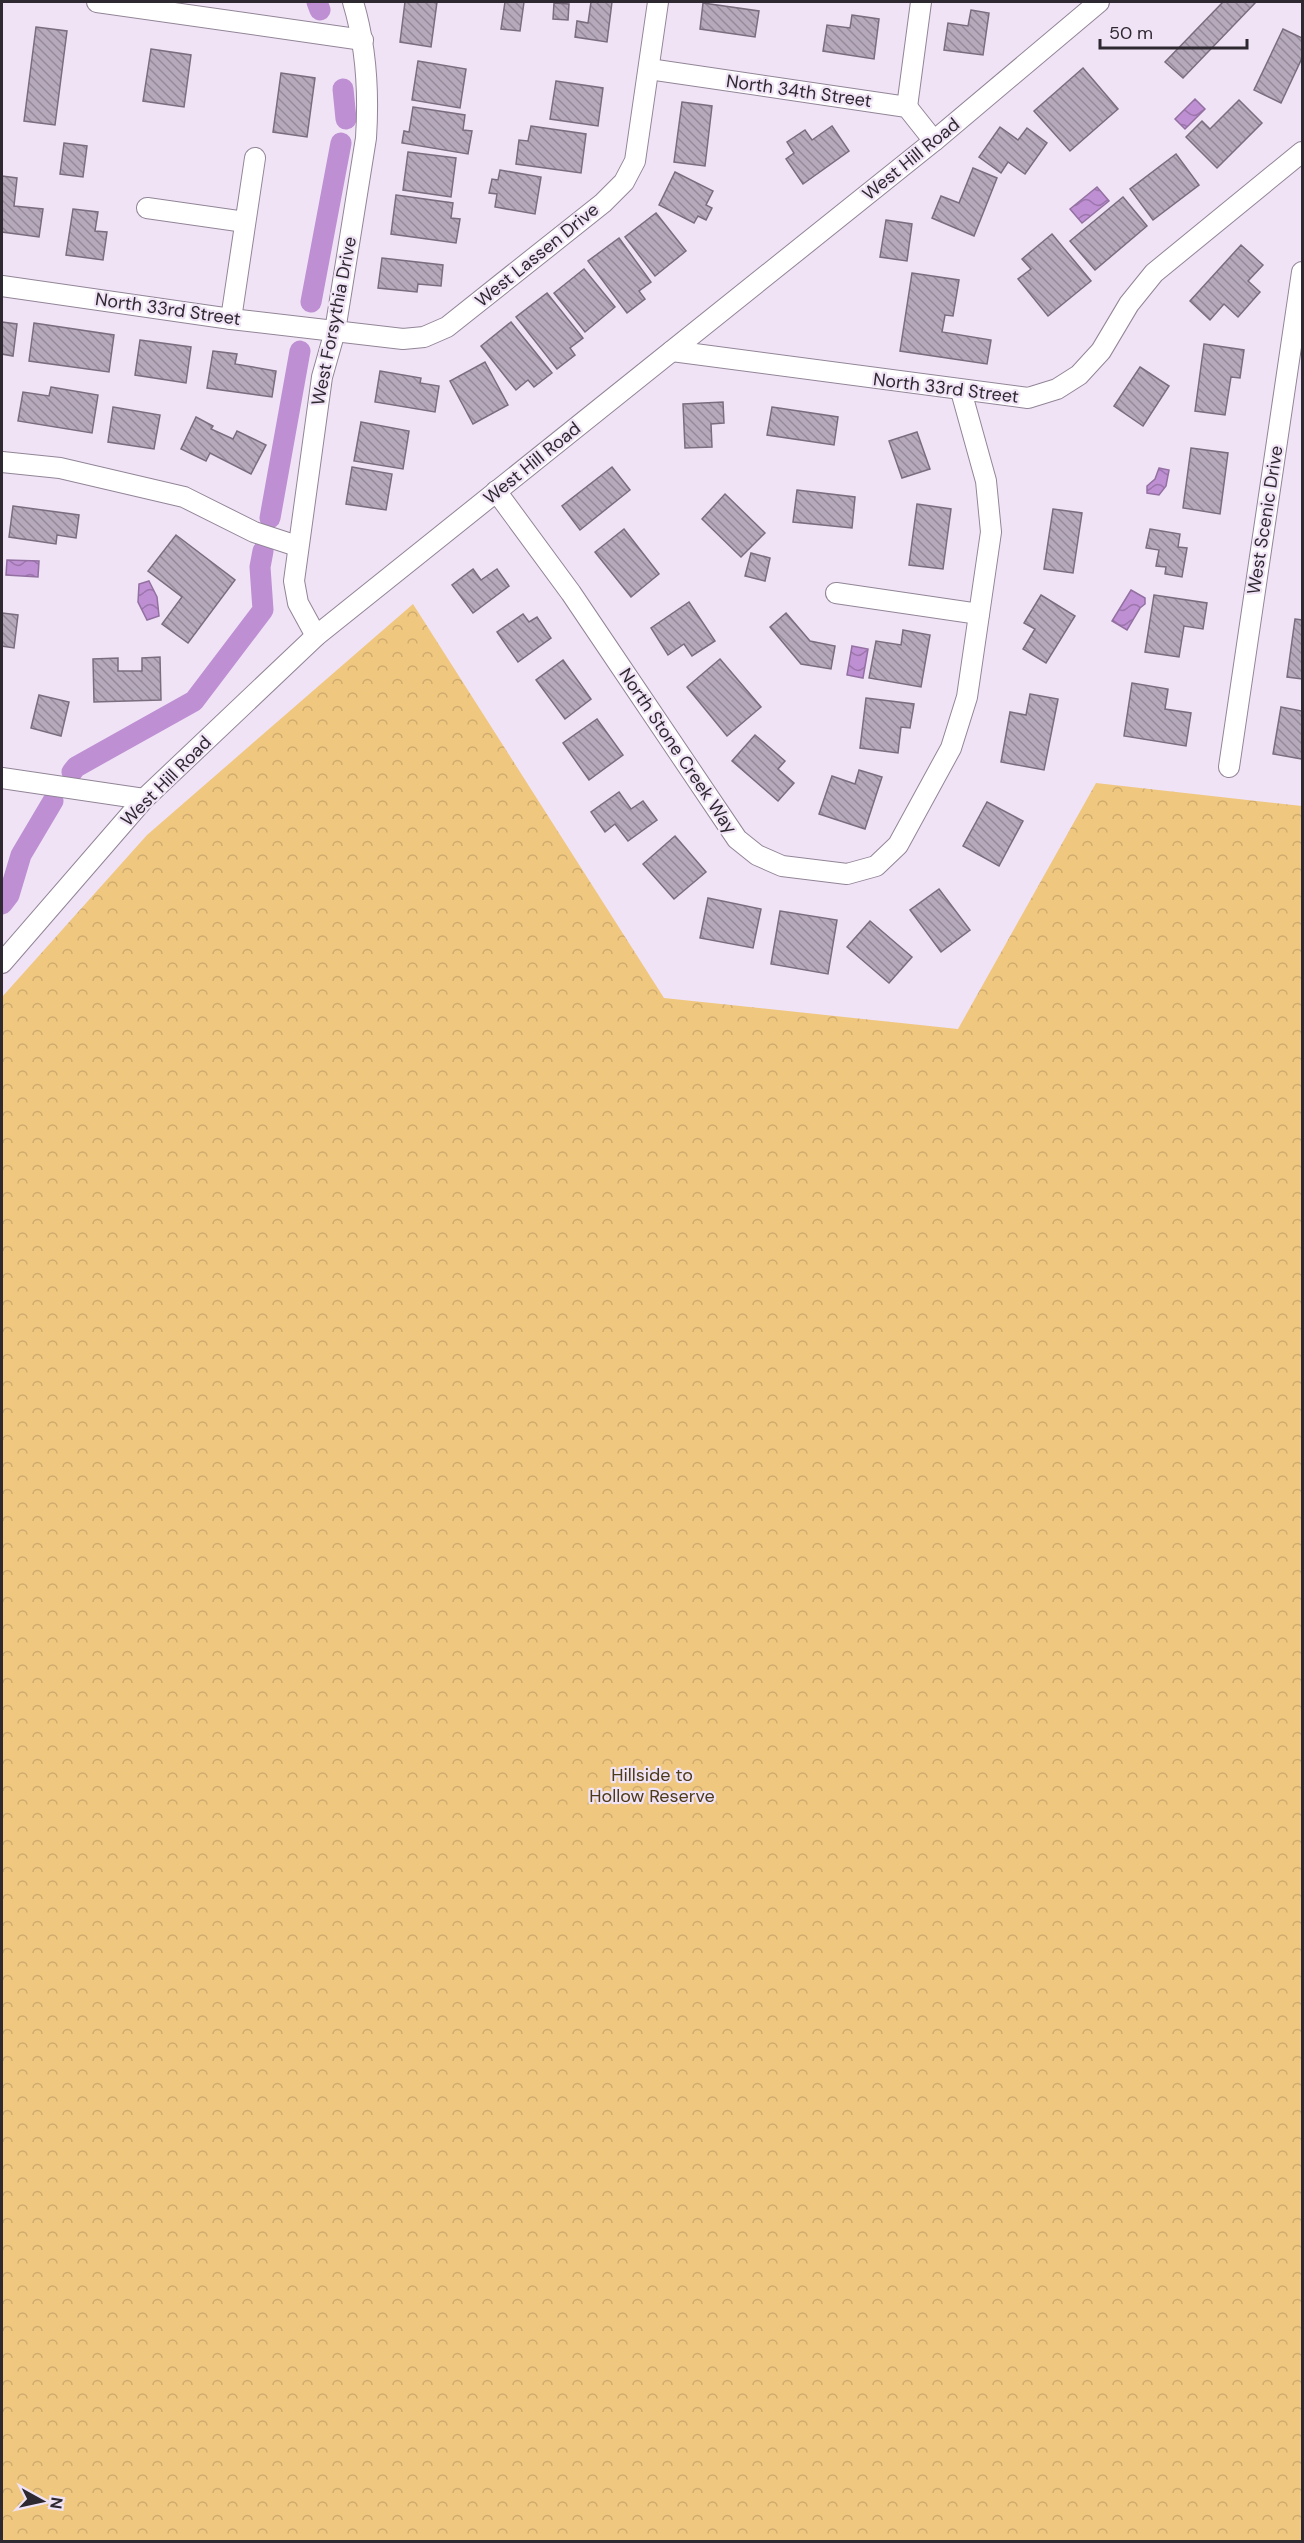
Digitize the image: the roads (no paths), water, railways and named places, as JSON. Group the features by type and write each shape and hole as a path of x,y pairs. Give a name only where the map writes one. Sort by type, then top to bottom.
{"street":[{"path":"97,2 174,7 363,40"},
{"name":"West Forsythia Drive","path":"316,636 298,603 294,581 322,377 334,331 366,138 368,110 363,40 353,2"},
{"name":"West Lassen Drive","path":"334,331 403,339 423,337 447,327 603,203 624,182 635,161 658,2"},
{"path":"921,2 907,107 934,141"},
{"name":"West Hill Road","path":"2,963 144,799 316,636 934,141 1099,2"},
{"name":"North 34th Street","path":"649,69 907,107"},
{"name":"North 33rd Street","path":"672,351 961,391 1028,398 1058,389 1079,375 1101,351 1129,304 1154,273 1302,152"},
{"path":"231,319 255,158"},
{"path":"147,208 245,222"},
{"name":"West Scenic Drive","path":"1228,767 1302,272"},
{"name":"North 33rd Street","path":"2,286 231,319 334,331"},
{"name":"North Stone Creek Way","path":"496,491 571,592 737,838 758,855 782,866 847,874 876,866 898,845 951,748 967,697 991,532 986,481 961,391"},
{"path":"2,462 60,468 184,496 254,532 297,546"},
{"path":"836,593 979,614"},
{"path":"2,778 144,799"}],"water":[{"path":"1195,99 1205,109 1185,129 1175,119"},
{"path":"1097,187 1109,201 1082,223 1070,209"},
{"path":"1159,468 1169,470 1166,486 1159,495 1147,493 1147,486 1155,479"},
{"path":"7,560 39,561 38,577 6,575"},
{"path":"149,581 157,597 159,616 147,620 138,602 139,584"},
{"path":"1131,590 1145,598 1145,604 1140,608 1127,630 1112,621"},
{"path":"852,646 868,649 863,678 847,675"}],"waterway":[{"path":"317,2 320,10"},
{"path":"343,89 346,119"},
{"path":"311,302 341,143"},
{"path":"270,518 300,351"},
{"path":"72,772 76,767 194,701 263,610 260,567 263,551"},
{"path":"2,904 9,895 21,855 53,801"}],"park label":[{"name":"Hillside to Hollow Reserve","path":"652,1785"}]}
